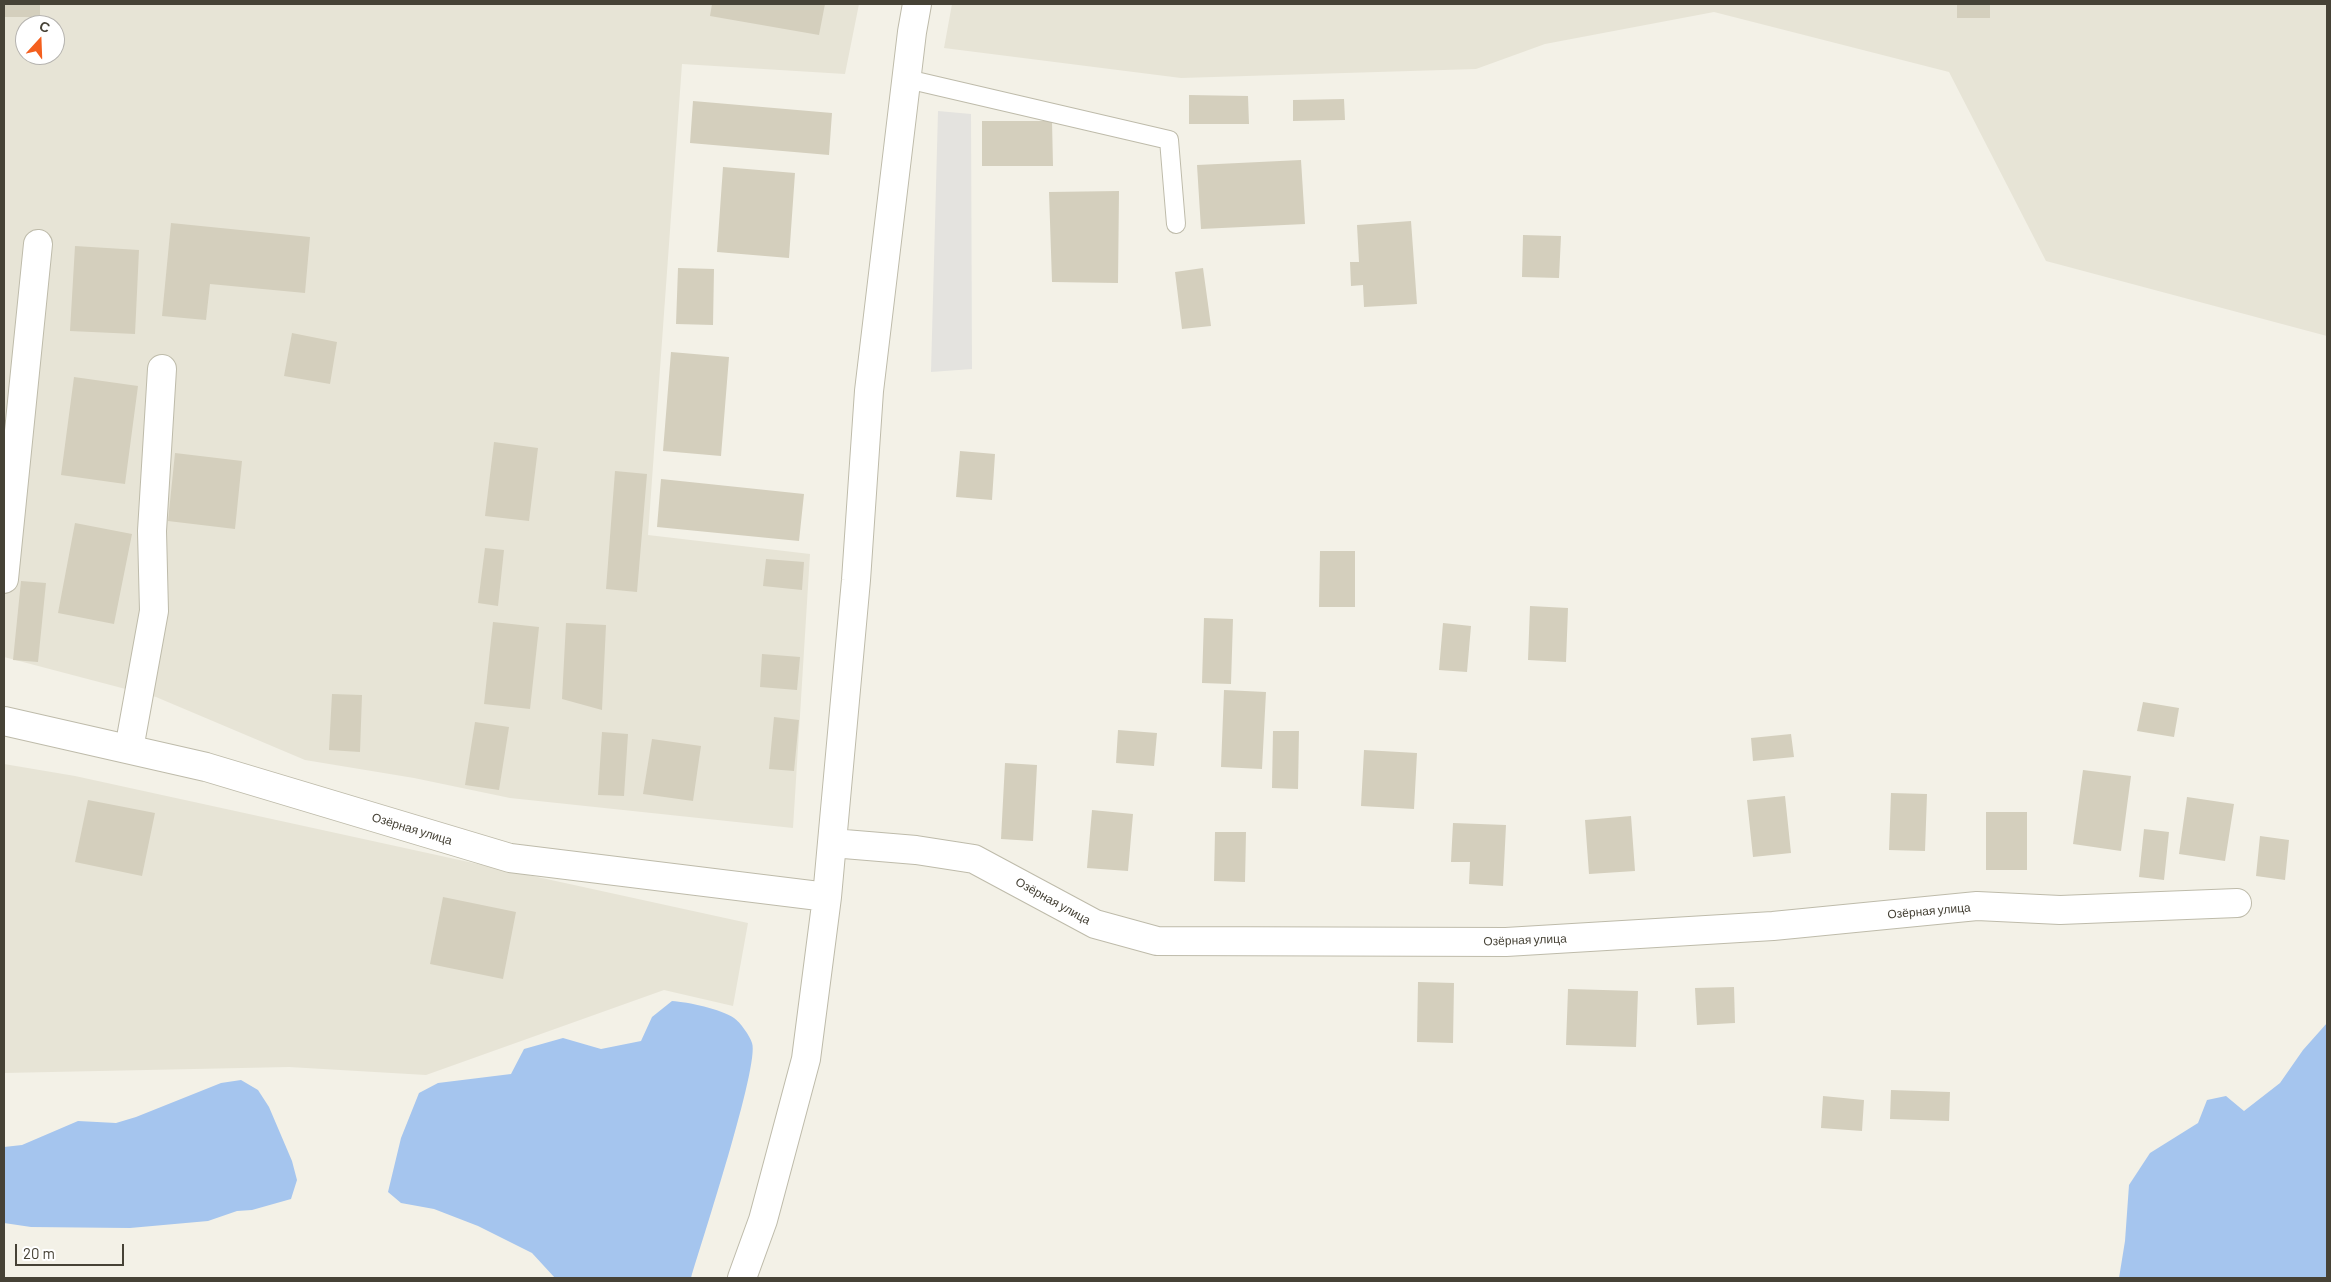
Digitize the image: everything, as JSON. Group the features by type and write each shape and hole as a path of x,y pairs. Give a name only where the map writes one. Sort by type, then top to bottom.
{"street":[{"path":"742,1278 763,1220 806,1060 827,897 856,580 869,391 912,32 917,4"},
{"path":"4,579 38,244"},
{"path":"130,749 154,611 152,531 162,369"},
{"name":"Озёрная улица","path":"4,721 206,766 510,858 827,897"},
{"name":"Озёрная улица","path":"832,842 916,850 974,859 1095,924 1157,941 1506,942 1773,926 1978,906 2060,910 2237,903"}],"lane":[{"path":"907,79 1169,140 1176,224"}],"shaded area":[{"path":"4,4 859,4 845,74 682,64 648,535 810,554 793,828 510,798 414,778 305,760 156,697 4,657"},
{"path":"952,4 2327,4 2327,336 2046,261 1949,72 1714,12 1545,44 1476,69 1181,78 944,48"},
{"path":"938,111 971,114 972,369 931,372"},
{"path":"4,764 75,776 748,923 733,1006 664,990 426,1075 289,1067 4,1073"}],"water":[{"path":"672,1001 704,1006 728,1015 742,1026 752,1043 752,1058 739,1118 691,1278 555,1278 532,1253 478,1226 434,1209 401,1203 388,1192 401,1138 419,1093 438,1083 511,1074 524,1049 563,1038 601,1049 641,1041 652,1017"},
{"path":"2327,1023 2327,1278 2119,1278 2125,1241 2129,1185 2150,1153 2198,1123 2207,1100 2226,1096 2244,1111 2280,1083 2303,1050"},
{"path":"241,1080 258,1090 269,1107 292,1161 297,1180 291,1199 252,1210 237,1211 208,1221 130,1228 31,1227 4,1223 4,1147 22,1145 78,1121 116,1123 136,1117 221,1083"}],"building":[{"path":"4,4 40,4 40,15 4,17"},
{"path":"712,4 825,4 819,35 710,16"},
{"path":"1957,4 1990,4 1990,18 1957,18"},
{"path":"1189,95 1248,96 1249,124 1189,124"},
{"path":"1344,99 1345,120 1293,121 1293,100"},
{"path":"693,101 832,113 829,155 690,143"},
{"path":"982,121 1052,121 1053,166 982,166"},
{"path":"1301,160 1305,224 1201,229 1197,165"},
{"path":"723,167 795,173 789,258 717,252"},
{"path":"1119,191 1118,283 1052,282 1049,192"},
{"path":"1411,221 1417,304 1364,307 1363,285 1351,286 1350,262 1359,262 1357,225"},
{"path":"171,223 310,237 305,293 210,284 206,320 162,316"},
{"path":"1523,235 1561,236 1559,278 1522,277"},
{"path":"75,246 139,250 135,334 70,331"},
{"path":"678,268 714,269 713,325 676,324"},
{"path":"1203,268 1211,326 1182,329 1175,272"},
{"path":"292,333 337,342 330,384 284,376"},
{"path":"671,352 729,357 721,456 663,451"},
{"path":"74,377 138,386 125,484 61,475"},
{"path":"494,442 538,448 529,521 485,516"},
{"path":"960,451 995,454 992,500 956,497"},
{"path":"175,453 242,461 235,529 168,521"},
{"path":"615,471 647,474 637,592 606,589"},
{"path":"661,479 804,494 799,541 657,527"},
{"path":"75,523 132,534 114,624 58,613"},
{"path":"485,548 504,550 498,606 478,603"},
{"path":"1320,551 1355,551 1355,607 1319,607"},
{"path":"766,559 804,562 802,590 763,586"},
{"path":"21,581 46,583 38,662 13,660"},
{"path":"1530,606 1568,608 1566,662 1528,660"},
{"path":"1204,618 1233,619 1231,684 1202,683"},
{"path":"493,622 539,627 530,709 484,704"},
{"path":"566,623 606,625 602,710 562,699"},
{"path":"1443,623 1471,626 1467,672 1439,670"},
{"path":"762,654 800,657 797,690 760,687"},
{"path":"1224,690 1266,692 1262,769 1221,767"},
{"path":"332,694 362,695 360,752 329,750"},
{"path":"2143,702 2179,708 2174,737 2137,731"},
{"path":"774,717 799,720 794,771 769,769"},
{"path":"475,722 509,727 499,790 465,785"},
{"path":"1118,730 1157,733 1154,766 1116,763"},
{"path":"1273,731 1299,731 1298,789 1272,788"},
{"path":"602,732 628,734 624,796 598,795"},
{"path":"1791,734 1794,757 1753,761 1751,738"},
{"path":"652,739 701,746 693,801 643,794"},
{"path":"1364,750 1417,753 1414,809 1361,806"},
{"path":"1005,763 1037,765 1033,841 1001,839"},
{"path":"2083,770 2131,776 2121,851 2073,844"},
{"path":"1891,793 1927,794 1925,851 1889,850"},
{"path":"1785,796 1791,853 1753,857 1747,800"},
{"path":"2187,797 2234,804 2225,861 2179,854"},
{"path":"88,800 155,813 142,876 75,862"},
{"path":"1092,810 1133,814 1128,871 1087,868"},
{"path":"1986,812 2027,812 2027,870 1986,870"},
{"path":"1631,816 1635,871 1589,874 1585,820"},
{"path":"1453,823 1506,825 1503,886 1469,884 1470,862 1451,862"},
{"path":"2144,829 2169,832 2164,880 2139,877"},
{"path":"1215,832 1246,832 1245,882 1214,881"},
{"path":"2260,836 2289,840 2285,880 2256,876"},
{"path":"443,897 516,912 503,979 430,964"},
{"path":"1418,982 1454,983 1453,1043 1417,1042"},
{"path":"1734,987 1735,1023 1697,1025 1695,988"},
{"path":"1568,989 1638,991 1636,1047 1566,1045"},
{"path":"1891,1090 1950,1092 1949,1121 1890,1119"},
{"path":"1823,1096 1864,1100 1862,1131 1821,1128"}]}
